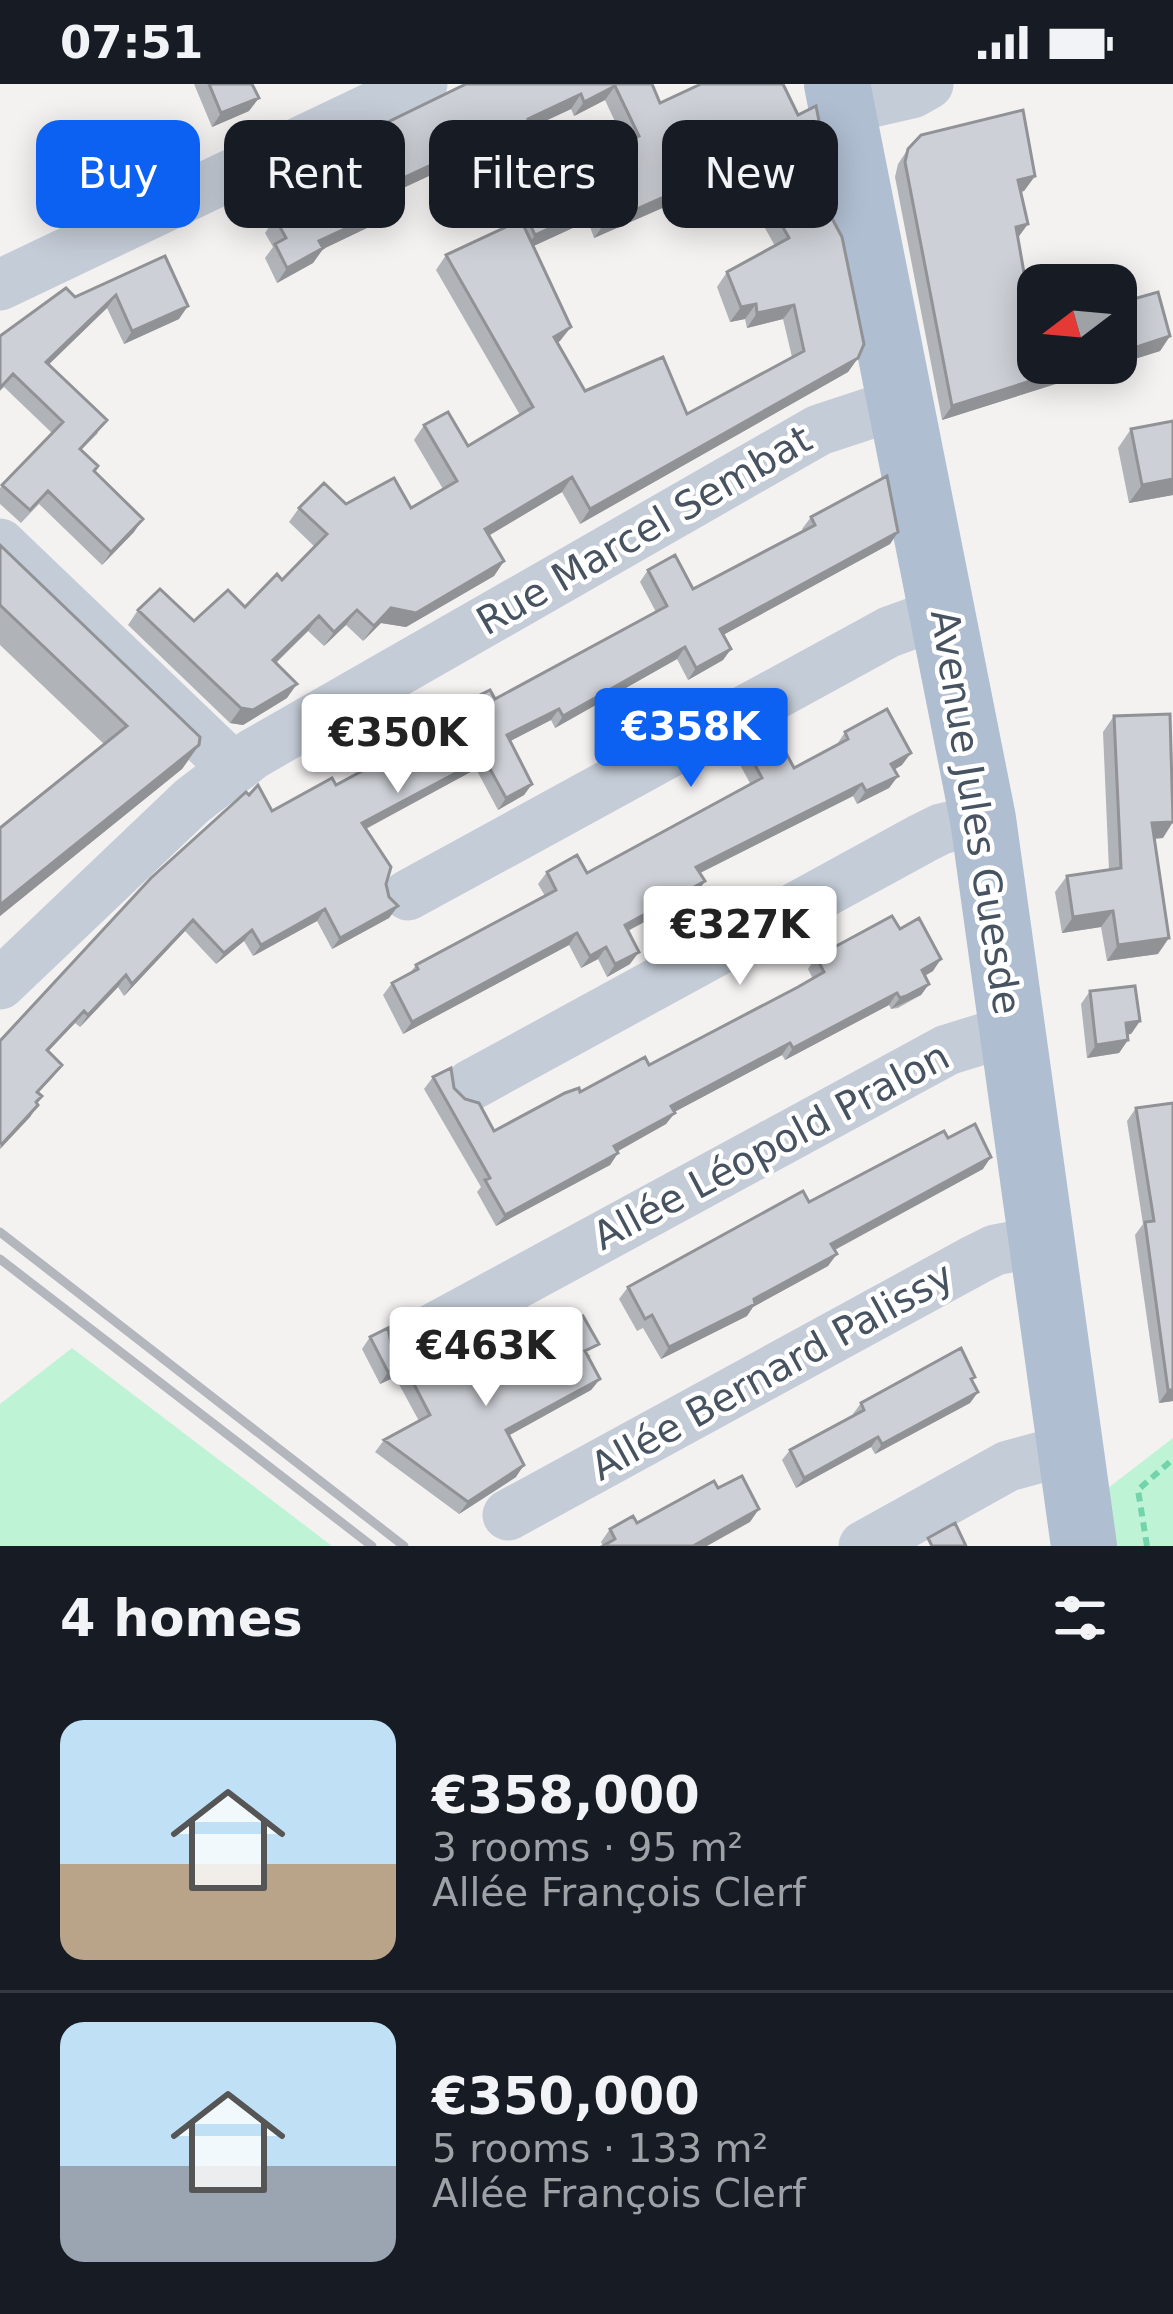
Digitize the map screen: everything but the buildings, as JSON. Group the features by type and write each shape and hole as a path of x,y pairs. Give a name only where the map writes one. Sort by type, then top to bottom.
{"main road":[{"name":"Avenue Jules Guesde","path":"840,96 983,819 1084,1546"}],"street":[{"path":"0,285 422,84"},
{"path":"840,96 912,92 928,84"},
{"name":"Rue Marcel Sembat","path":"0,984 178,814 275,740 819,430 902,403"},
{"path":"0,544 234,768"},
{"path":"408,896 889,632 944,612"},
{"path":"471,1085 940,829 983,819"},
{"name":"Allée Léopold Pralon","path":"409,1342 947,1050 1012,1030"},
{"name":"Allée Bernard Palissy","path":"508,1515 975,1260 995,1250 1042,1240"},
{"path":"864,1546 1008,1466 1071,1449"}],"path":[{"path":"1147,1546 1138,1490 1173,1459"}],"green space":[{"path":"72,1348 332,1546 0,1546 0,1404"},
{"path":"1173,1438 1173,1546 1117,1546 1108,1488"}],"railway":[{"path":"0,1232 404,1546"},
{"path":"0,1259 372,1546"}]}
